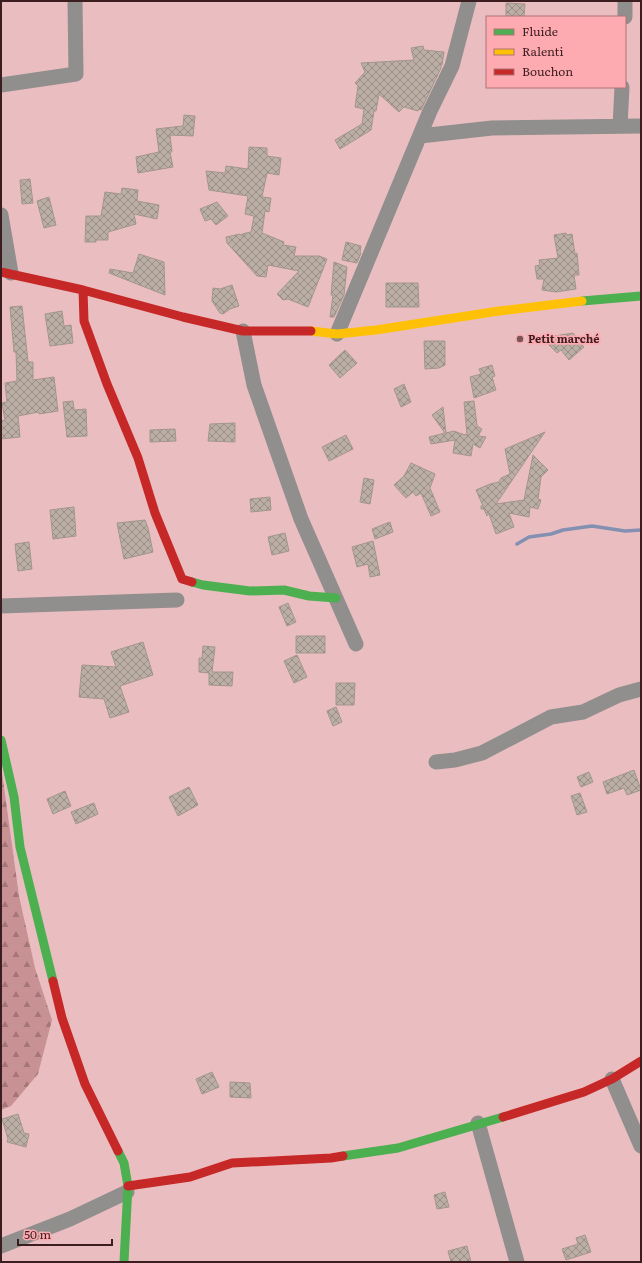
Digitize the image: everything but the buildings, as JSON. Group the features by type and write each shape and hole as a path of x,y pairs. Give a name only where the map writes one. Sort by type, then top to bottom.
{"street":[{"path":"1,85 76,74 75,1"},
{"path":"337,334 430,111 452,66 469,1"},
{"path":"625,1 625,16"},
{"path":"620,126 622,88"},
{"path":"420,136 492,128 641,126"},
{"path":"1,215 6,273 83,290 183,317 243,331 306,330 337,334 376,330 606,298 641,296"},
{"path":"83,290 84,321 138,458 155,513 182,579 203,586 250,590 284,590 309,596 336,598"},
{"path":"243,331 254,385 302,519 356,644"},
{"path":"1,606 177,600"},
{"path":"436,762 455,760 482,753 551,717 583,712 619,695 641,689"},
{"path":"1,740 8,798 62,1018 85,1084 124,1163 128,1189 124,1262"},
{"path":"1,1246 70,1219 128,1189 190,1177 232,1163 331,1158 398,1148 584,1092 612,1079 641,1061"},
{"path":"612,1079 641,1146"},
{"path":"478,1123 517,1262"}],"green space":[{"path":"1,765 19,896 35,968 52,1020 38,1074 11,1106 1,1110"}],"waterway":[{"path":"517,544 529,537 592,526 625,531 641,530"}],"traffic: fast":[{"path":"582,301 641,296"},
{"path":"192,582 203,585 250,591 284,590 309,596 336,598"},
{"path":"1,740 14,797 20,847 53,981"},
{"path":"343,1156 398,1148 503,1117"},
{"path":"118,1151 124,1163 128,1186 124,1262"}],"traffic: slow":[{"path":"311,331 337,334 376,330 499,311 582,301"}],"traffic: jam":[{"path":"1,272 83,290 183,317 243,331 311,331"},
{"path":"83,290 84,321 107,384 138,458 155,513 182,579 192,582"},
{"path":"53,981 62,1018 85,1084 118,1151"},
{"path":"503,1117 584,1092 612,1079 641,1061"},
{"path":"128,1186 190,1177 232,1163 331,1158 343,1156"}],"place":[{"name":"Petit marché","path":"520,339"}]}
